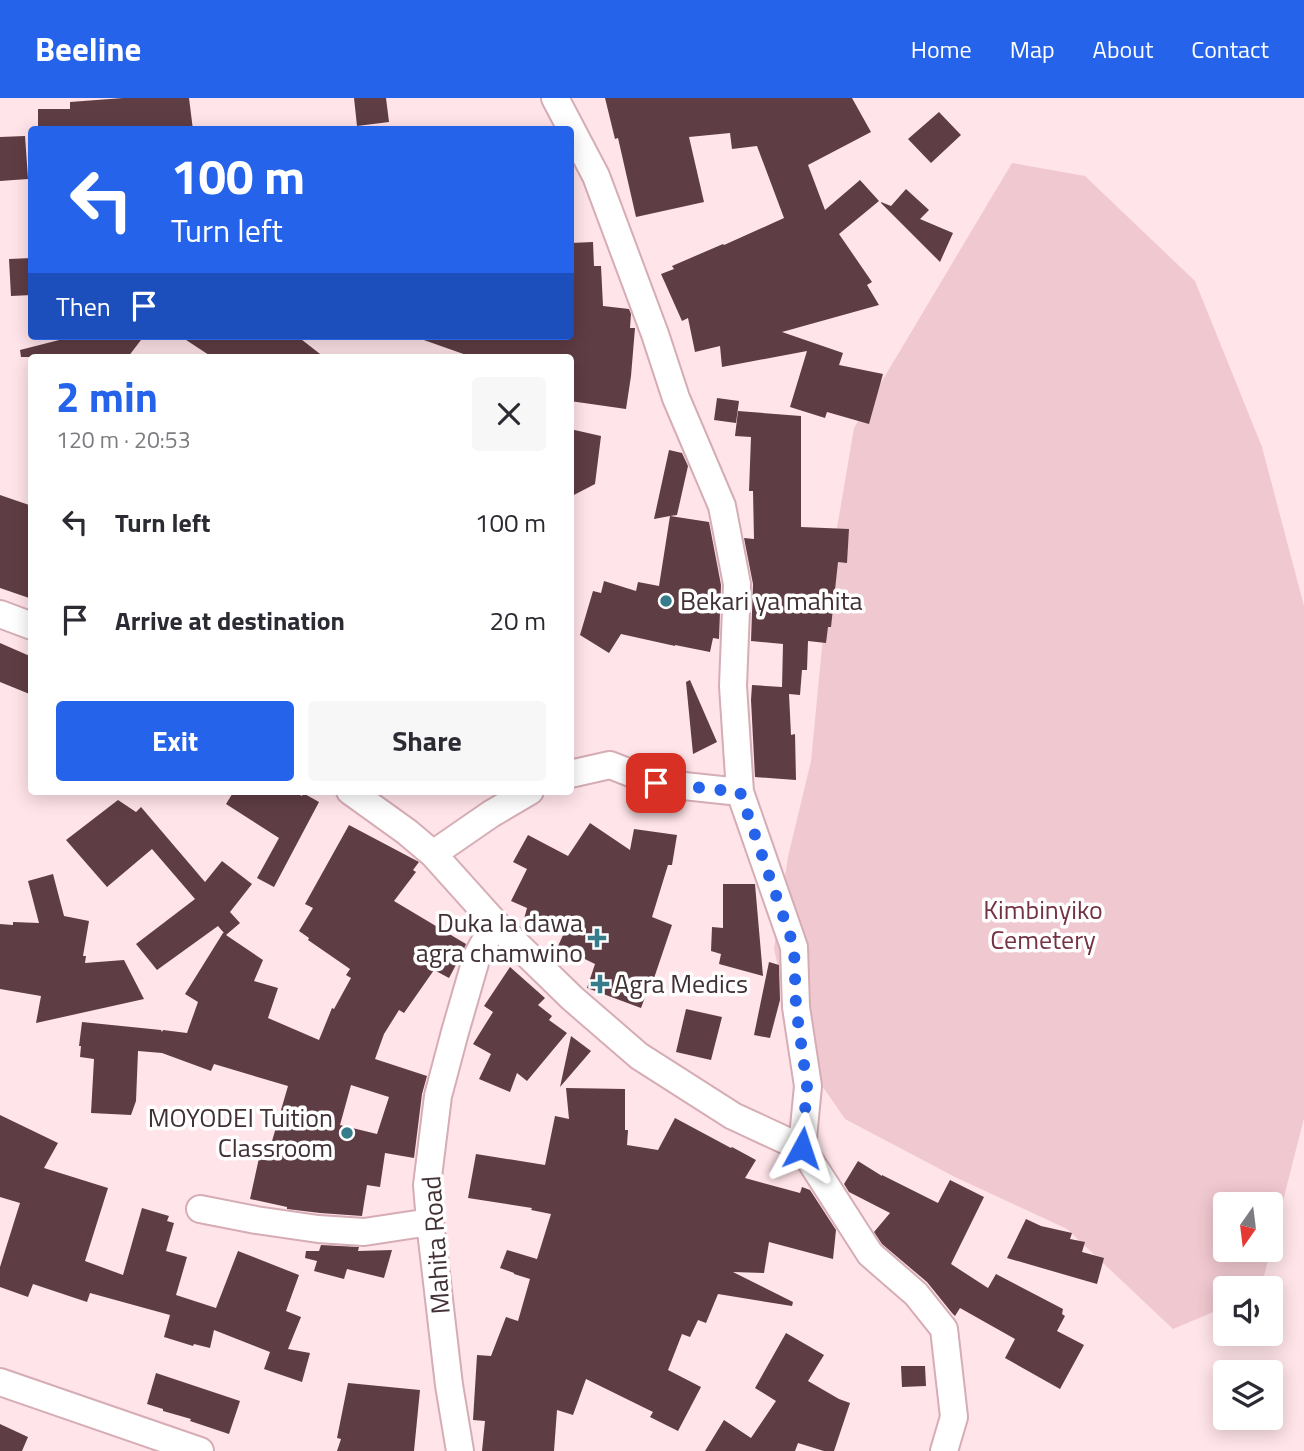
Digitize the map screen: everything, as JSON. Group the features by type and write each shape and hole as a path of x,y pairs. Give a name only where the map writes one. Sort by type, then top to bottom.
{"street":[{"path":"555,98 570,126"},
{"path":"574,134 596,176 676,398 722,506 737,584 733,686 740,792 794,947 796,1007 807,1086 802,1148"},
{"path":"0,614 28,624"},
{"path":"574,773 610,765 656,783 740,792"},
{"path":"356,795 433,854 495,923 572,998 639,1056 733,1115 802,1148 870,1254 916,1294 944,1329 954,1417 944,1451"},
{"path":"433,854 523,795"},
{"name":"Mahita Road","path":"460,1451 449,1385 427,1185 438,1096 454,1032 477,956 495,923"},
{"path":"200,1209 318,1229 364,1232 429,1222"},
{"path":"0,1382 200,1451"}],"green space":[{"name":"Kimbinyiko Cemetery","path":"1012,163 1085,176 1195,281 1262,447 1304,606 1304,1118 1283,1201 1283,1192 1213,1192 1213,1262 1268,1262 1264,1276 1213,1276 1213,1312 1173,1329 1067,1229 955,1177 845,1119 798,1051 774,949 788,857 811,761 829,575 854,428"}],"building":[{"path":"123,98 189,98 192,126 38,126 38,109 70,109 70,102"},
{"path":"354,98 386,98 389,122 357,126"},
{"path":"605,98 852,98 871,132 808,165 825,210 860,180 879,201 839,234 872,282 867,285 879,305 782,332 843,353 839,365 883,374 869,424 827,412 825,418 790,407 807,351 722,367 720,346 695,352 688,318 682,321 661,274 674,269 672,266 784,218 757,146 732,149 730,133 689,137 704,202 636,217 618,138 615,139"},
{"path":"939,112 961,135 931,163 908,139"},
{"path":"25,136 28,179 0,181 0,137"},
{"path":"906,189 929,210 920,219 953,233 940,262 881,203 891,206"},
{"path":"593,242 594,266 601,266 603,306 629,309 631,314 630,328 635,328 626,409 574,402 574,354 464,354 424,340 574,340 574,243"},
{"path":"28,258 28,295 11,296 9,259"},
{"path":"59,340 141,340 130,354 28,354 28,357 21,357 20,350"},
{"path":"186,340 302,340 320,354 207,354"},
{"path":"717,398 739,401 736,423 714,420"},
{"path":"738,411 801,416 801,527 849,529 847,563 838,562 831,627 828,627 826,643 808,641 807,670 802,670 800,695 789,694 791,735 795,734 796,780 755,777 752,685 782,687 783,644 751,641 753,584 744,538 754,539 753,491 749,491 751,437 735,436"},
{"path":"574,430 601,436 595,484 574,495"},
{"path":"669,450 682,453 688,466 677,515 654,519"},
{"path":"0,495 28,505 28,598 0,588"},
{"path":"670,516 709,522 721,585 719,639 713,638 710,652 621,634 609,653 580,635 593,591 601,593 604,581 636,591 638,582 659,586"},
{"path":"0,643 28,655 28,693 0,682"},
{"path":"690,680 717,742 693,754 686,682"},
{"path":"232,795 307,795 319,802 274,887 257,878 279,838 226,804"},
{"path":"118,800 136,812 141,807 205,882 222,861 252,884 230,912 240,923 226,935 263,960 254,981 278,988 268,1018 319,1040 332,1008 334,1009 351,978 346,975 350,969 299,931 313,908 305,904 349,825 419,862 413,870 416,872 394,901 466,944 449,978 434,970 404,1013 399,1010 384,1034 375,1059 427,1076 422,1094 414,1158 385,1153 380,1187 367,1185 362,1216 287,1209 250,1199 259,1158 263,1160 266,1147 270,1148 288,1086 214,1064 211,1071 162,1053 138,1051 136,1101 131,1115 91,1113 94,1059 80,1057 82,1022 187,1033 198,1002 185,994 224,933 218,926 157,970 136,944 195,899 152,849 107,887 66,840","holes":["351,1085 389,1097 377,1134 340,1125"]},
{"path":"590,823 630,850 634,829 677,835 672,865 668,865 652,917 672,925 649,993 647,992 641,1008 587,988 595,964 558,946 565,931 524,919 527,908 511,901 527,869 513,862 528,835 568,856"},
{"path":"53,874 64,916 89,921 83,956 86,956 85,963 124,960 144,999 36,1023 41,996 0,989 0,924 39,923 28,881"},
{"path":"723,884 755,884 763,976 719,964 721,954 711,951 712,927 723,928"},
{"path":"769,962 779,965 780,1000 770,1038 754,1035"},
{"path":"510,967 545,998 538,1005 552,1016 549,1020 567,1033 527,1081 517,1073 510,1092 479,1079 491,1054 473,1044 493,1012 484,1006"},
{"path":"686,1009 722,1017 711,1060 676,1052"},
{"path":"571,1036 591,1051 560,1087"},
{"path":"566,1088 625,1089 627,1145 658,1150 675,1118 756,1160 745,1178 800,1193 802,1187 810,1190 836,1230 833,1259 769,1242 764,1273 733,1272 793,1302 792,1306 718,1294 706,1323 698,1320 690,1337 682,1334 668,1370 701,1387 678,1431 650,1417 653,1412 586,1379 573,1415 557,1410 554,1451 482,1451 485,1421 473,1420 477,1355 491,1356 506,1317 518,1321 530,1279 500,1268 507,1250 537,1259 551,1214 531,1210 532,1208 468,1198 476,1154 545,1165 555,1116 569,1119"},
{"path":"0,1115 58,1143 44,1168 108,1188 85,1261 123,1275 142,1208 169,1216 167,1221 174,1223 166,1251 187,1257 176,1295 216,1308 238,1251 299,1275 286,1311 301,1317 288,1349 310,1353 302,1382 264,1369 270,1352 214,1330 210,1348 164,1337 170,1315 90,1293 87,1302 33,1284 28,1297 0,1287 0,1267 20,1203 0,1197"},
{"path":"858,1161 882,1176 938,1203 950,1180 984,1197 951,1264 988,1288 996,1274 1063,1309 1062,1314 1065,1316 1057,1331 1084,1345 1060,1389 1005,1358 1015,1339 960,1308 955,1316 927,1282 882,1244 874,1232 890,1213 849,1192 844,1184"},
{"path":"1026,1219 1041,1226 1072,1233 1070,1239 1085,1242 1082,1252 1104,1258 1097,1284 1007,1258"},
{"path":"321,1245 359,1247 358,1251 392,1250 384,1278 347,1269 344,1279 314,1271 317,1261 305,1258 306,1251 319,1251"},
{"path":"786,1333 824,1355 808,1381 850,1403 834,1451 824,1451 798,1443 795,1451 705,1451 724,1420 751,1438 776,1401 755,1388"},
{"path":"901,1366 925,1366 926,1386 902,1387"},
{"path":"156,1373 240,1401 229,1434 147,1404"},
{"path":"348,1383 420,1390 414,1451 337,1451"},
{"path":"0,1424 28,1437 22,1451 0,1451"}],"place":[{"name":"Bekari ya mahita","path":"666,601"},
{"name":"Duka la dawa agra chamwino","path":"597,938"},
{"name":"Agra Medics","path":"600,984"},
{"name":"MOYODEI Tuition Classroom","path":"347,1133"}],"route":[{"path":"656,783 740,792 794,947 796,1007 807,1086 802,1148"}]}
